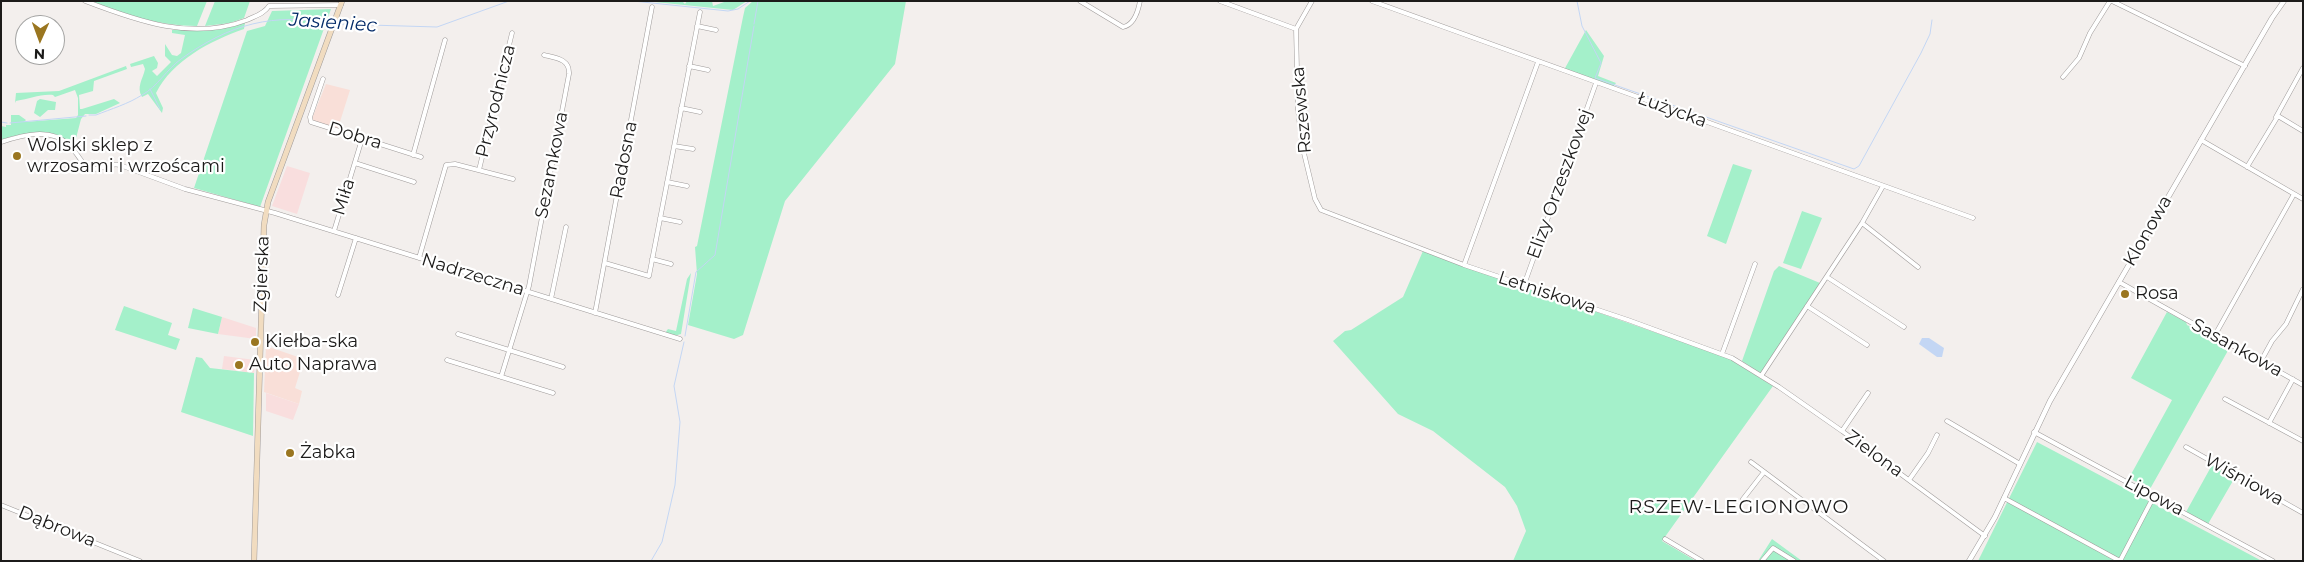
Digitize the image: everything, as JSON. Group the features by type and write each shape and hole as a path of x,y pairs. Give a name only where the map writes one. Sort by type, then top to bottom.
{"main road":[{"name":"Zgierska","path":"254,561 266,210 342,3"}],"street":[{"path":"86,1 139,21 164,27 192,29 237,23 262,13 270,3 342,3"},
{"path":"1080,1 1122,27 1130,24 1137,13 1140,1"},
{"path":"1220,1 1296,29 1312,1"},
{"name":"Łużycka","path":"1372,1 1973,218"},
{"path":"2063,77 2079,58 2090,33 2111,1 2245,66"},
{"name":"Klonowa","path":"2278,9 2280,1"},
{"name":"Klonowa","path":"1969,561 1985,536 2034,432 2201,140 2284,1"},
{"name":"Radosna","path":"595,313 652,7"},
{"path":"604,263 649,276 700,12"},
{"path":"697,26 716,30"},
{"name":"Rszewska","path":"1296,29 1301,138 1316,203 1321,210 1330,214"},
{"name":"Przyrodnicza","path":"479,170 512,33"},
{"path":"413,155 445,40"},
{"name":"Sezamkowa","path":"527,292 569,74 569,66 566,62 544,54"},
{"path":"1464,265 1538,62"},
{"path":"689,66 708,70"},
{"path":"2247,167 2303,68"},
{"name":"Dobra","path":"323,79 310,117 311,122 421,157"},
{"name":"Elizy Orzeszkowej","path":"1524,285 1596,83"},
{"path":"681,108 700,112"},
{"path":"2275,119 2281,117 2303,131"},
{"name":"Nadrzeczna","path":"1,142 24,135 50,135 69,144 90,169 98,170 116,164 185,189 266,210 680,339"},
{"name":"Miła","path":"334,231 362,139"},
{"path":"2201,140 2303,199"},
{"path":"674,146 693,150"},
{"name":"Miła","path":"355,163 414,182"},
{"name":"Przyrodnicza","path":"419,258 443,169 450,163 513,179"},
{"path":"667,182 687,186"},
{"path":"1762,376 1862,223 1883,186"},
{"path":"2215,335 2294,194"},
{"name":"Letniskowa","path":"1330,214 1464,265 1722,354 1762,376"},
{"path":"660,218 680,222"},
{"path":"1862,223 1918,268"},
{"path":"551,299 566,228"},
{"path":"338,295 356,238"},
{"path":"652,258 671,264"},
{"path":"1722,354 1755,264"},
{"path":"1826,277 1904,327"},
{"name":"Sasankowa","path":"2119,282 2303,385"},
{"path":"2261,361 2272,341 2286,324 2303,289"},
{"path":"501,377 527,292"},
{"path":"1807,306 1868,345"},
{"path":"458,334 562,367"},
{"path":"448,360 553,393"},
{"name":"Zielona","path":"1762,376 1842,431 1985,536"},
{"path":"2269,423 2293,379"},
{"path":"1842,431 1868,393"},
{"path":"2225,399 2303,441"},
{"path":"1947,421 2020,464"},
{"name":"Lipowa","path":"2034,432 2273,561"},
{"path":"1909,480 1928,453 1937,435"},
{"name":"Wiśniowa","path":"2186,447 2303,513"},
{"path":"1751,462 1884,561"},
{"path":"1743,498 1764,472"},
{"path":"2004,498 2120,561 2154,496"},
{"name":"Dąbrowa","path":"1,505 140,561"},
{"path":"1665,539 1702,561"},
{"path":"1762,561 1773,548 1794,561"}],"shaded area":[{"path":"326,84 350,90 338,128 311,121"},
{"path":"287,166 310,173 297,214 272,206"},
{"path":"222,317 256,328 256,339 218,334"},
{"path":"266,346 304,359 295,388 302,391 299,404 264,392"},
{"name":"Auto Naprawa","path":"224,356 255,360 254,373 222,369"},
{"path":"266,393 299,404 293,420 266,411"}],"green space":[{"path":"89,1 207,1 197,26 183,26 142,19"},
{"path":"215,1 250,1 244,18 230,23 205,26"},
{"path":"645,1 682,1 685,4 687,1 712,1 713,6 727,1 747,1 733,10"},
{"path":"753,1 906,1 895,64 785,201 743,335 734,339 688,325 697,274 695,247 697,246 745,8"},
{"path":"331,9 260,207 194,188 247,31 265,26 272,11"},
{"path":"245,23 244,29 218,39 194,53 172,71 156,93 163,108 162,113 148,94 142,97 140,86 145,69 143,64 131,67 130,64 154,56 158,63 157,68 152,71 157,76 171,62 165,56 165,44 172,55 177,56 181,53 185,35 172,33 172,30 209,29"},
{"path":"1586,30 1604,56 1598,76 1616,83 1613,87 1564,70"},
{"path":"126,66 127,69 94,81 93,91 79,95 80,109 114,99 120,103 96,114 85,114 81,119 74,146 57,136 39,133 30,133 1,140 1,126 11,125 11,115 19,115 26,120 24,122 76,118 78,115 78,98 75,90 55,97 53,95 43,95 16,101 15,103 16,93 59,91"},
{"path":"40,99 56,102 55,110 48,110 40,117 34,113 37,101"},
{"path":"1733,164 1752,170 1726,244 1707,236"},
{"path":"1802,211 1822,218 1801,269 1783,263"},
{"path":"1423,251 1728,358 1773,386 1662,541 1696,561 1513,561 1526,531 1517,506 1505,487 1433,431 1398,414 1333,341 1345,331 1351,330 1403,297"},
{"path":"1779,266 1820,283 1761,374 1742,361 1774,271"},
{"path":"691,273 681,334 674,336 665,333 668,329 676,331 687,279"},
{"path":"124,306 172,323 168,335 180,339 176,350 115,330"},
{"path":"193,308 222,317 218,334 188,328"},
{"path":"2167,312 2186,322 2187,325 2230,347 2150,489 2129,478 2172,400 2131,378"},
{"path":"196,357 202,358 210,368 254,373 253,436 181,412"},
{"path":"2037,442 2262,561 1978,561"},
{"path":"2212,465 2234,479 2208,524 2186,512"},
{"path":"1772,539 1802,561 1758,561"}],"water":[{"path":"1922,338 1929,338 1944,348 1942,357 1937,357 1919,344"}],"waterway":[{"name":"Jasieniec","path":"336,24 437,27 509,1"},
{"name":"Jasieniec","path":"633,1 728,11 738,9 750,1"},
{"path":"754,24 758,1"},
{"path":"1577,1 1582,26 1601,63 1595,78 1854,169 1859,166 1921,53 1930,34 1932,20"},
{"name":"Jasieniec","path":"89,115 96,115 137,98 147,92 181,59 199,47 235,29 253,24 291,19 333,24"},
{"path":"685,336 696,272 715,255 754,26"},
{"path":"150,89 160,109"},
{"name":"Jasieniec","path":"10,123 86,116"},
{"name":"Jasieniec","path":"1,122 7,123"},
{"path":"651,561 662,542 675,485 680,422 674,386 684,342"}],"place":[{"name":"Wolski sklep z wrzosami i wrzoścami","path":"17,156"},
{"name":"Rosa","path":"2125,294"},
{"name":"Kiełba-ska","path":"255,342"},
{"name":"Auto Naprawa","path":"239,365"},
{"name":"Żabka","path":"290,453"}],"district":[{"name":"RSZEW-LEGIONOWO","path":"1739,507"}]}
